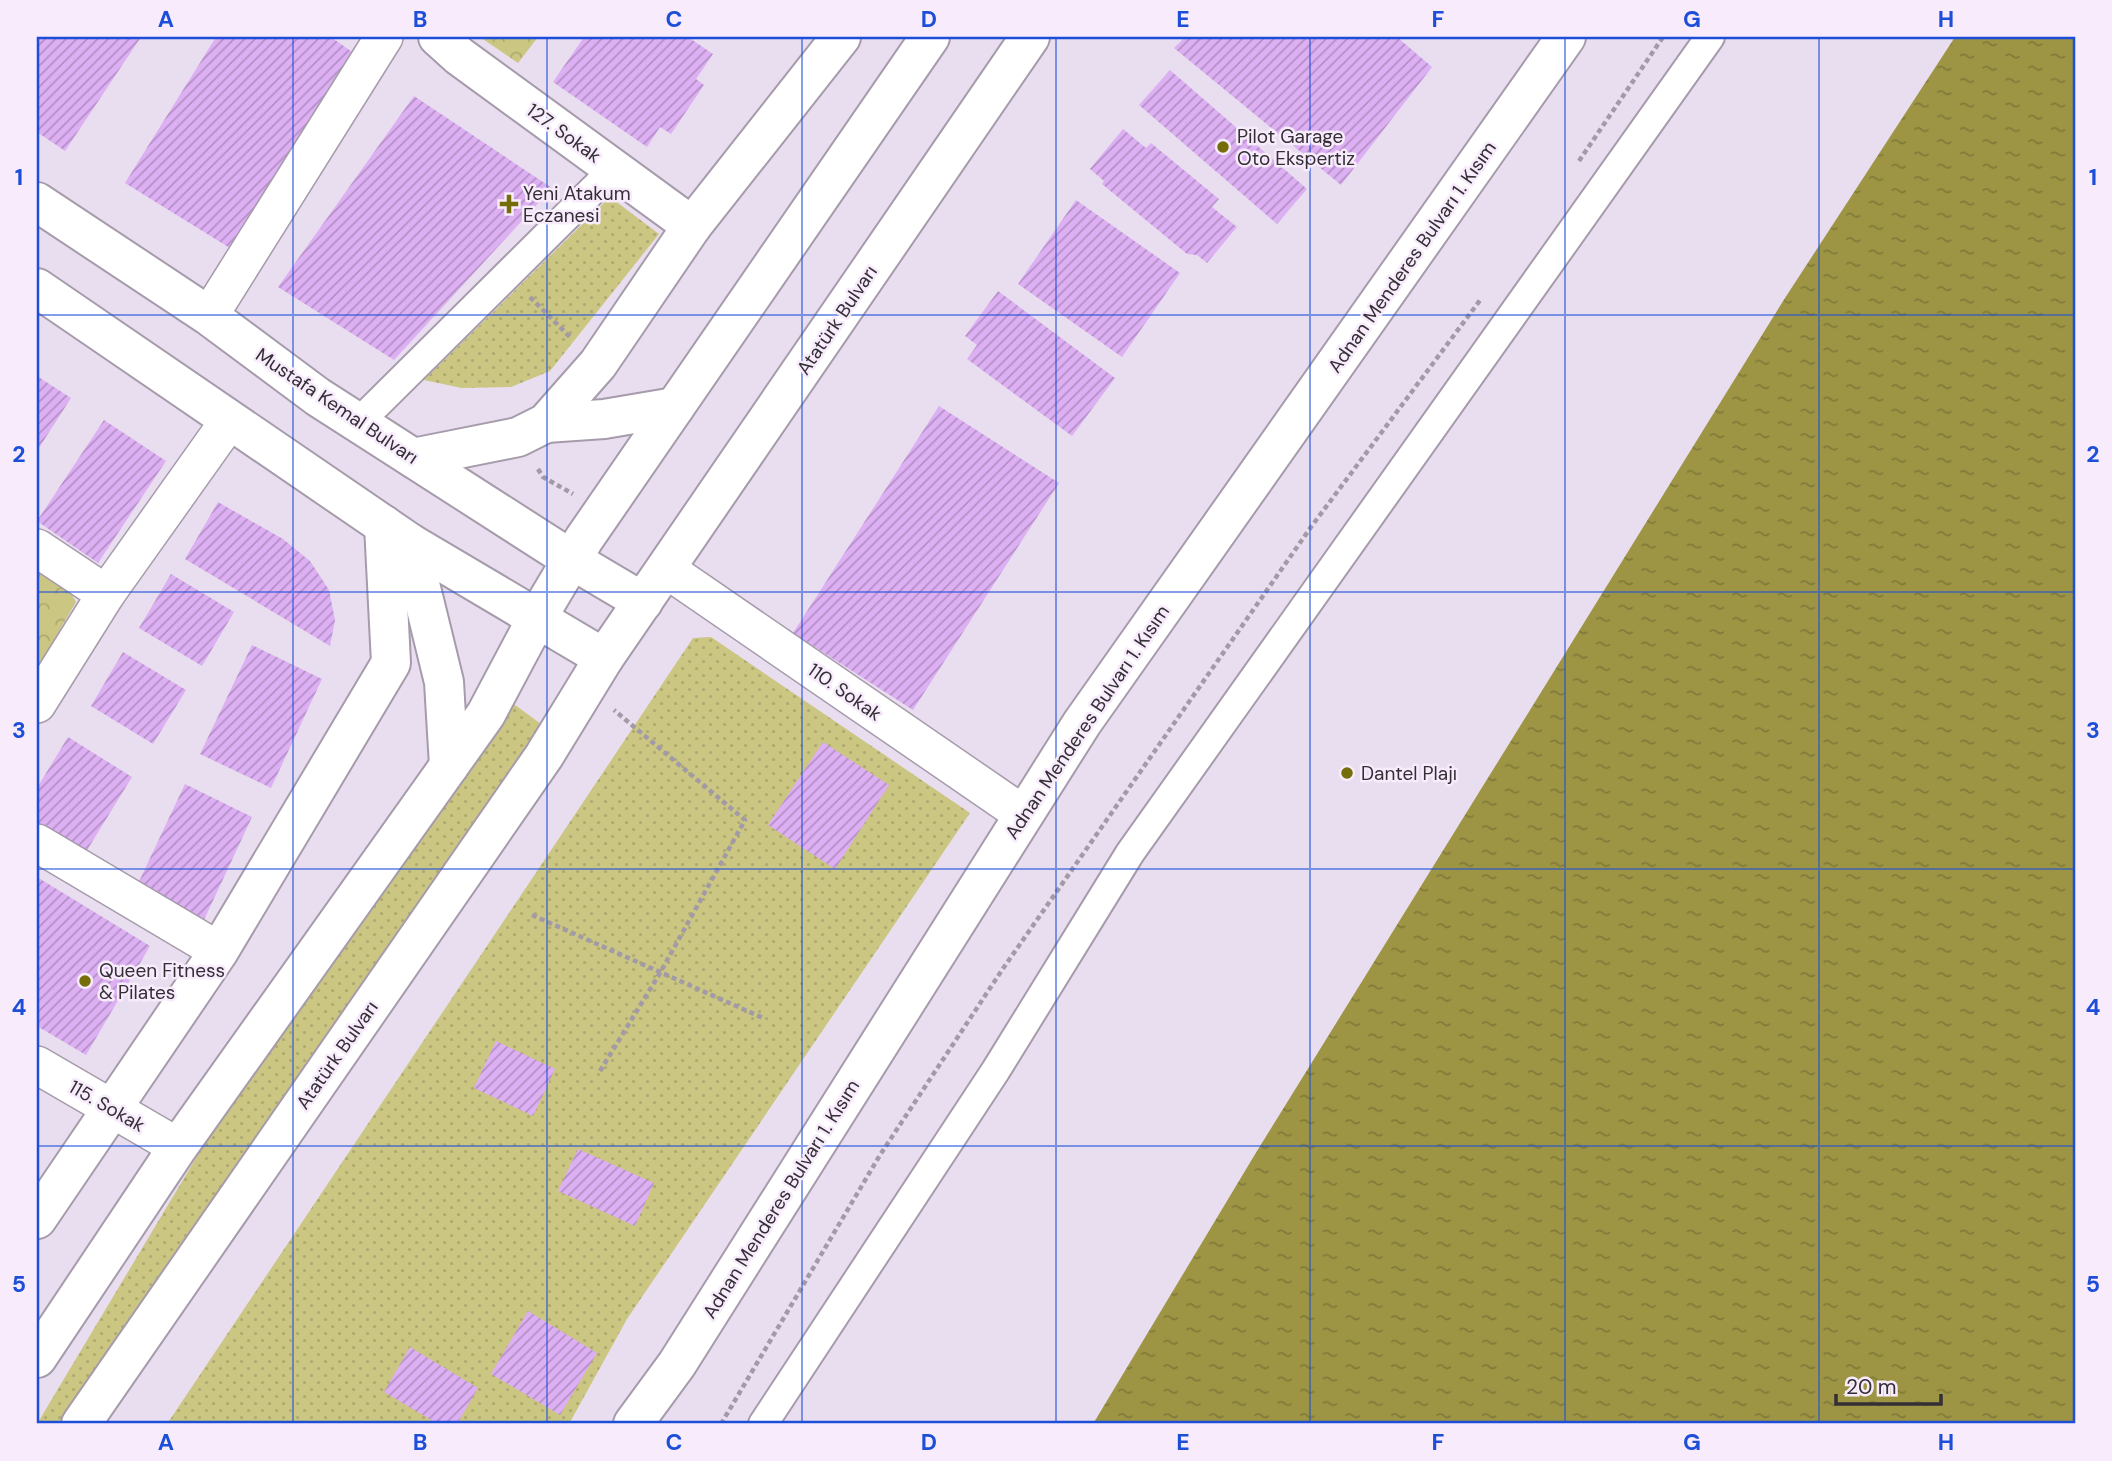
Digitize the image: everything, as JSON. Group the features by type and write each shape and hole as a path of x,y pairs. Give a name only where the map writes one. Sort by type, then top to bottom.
{"main road":[{"name":"127. Sokak","path":"438,37 459,56 692,226"},
{"path":"413,458 518,437 546,423 598,364 692,226 841,37"},
{"path":"37,1358 177,1147 486,714 537,618 578,550 930,37"},
{"name":"Atatürk Bulvarı","path":"81,1424 536,767 596,670 1030,37"},
{"name":"Adnan Menderes Bulvarı 1. Kısım","path":"633,1424 677,1364 1082,723 1566,37"},
{"name":"Mustafa Kemal Bulvarı","path":"37,202 209,316 318,397 413,458 578,550 643,602"},
{"path":"37,288 397,534 537,618 596,670"},
{"path":"546,423 604,419 675,407"},
{"path":"397,534 444,682 449,766"},
{"path":"37,1219 219,951 391,663 397,534"}],"street":[{"path":"209,316 384,37"},
{"path":"764,1424 996,1070 1130,853 1710,37"},
{"path":"359,422 614,169"},
{"path":"37,704 106,594 229,421"},
{"path":"37,548 106,594"},
{"name":"110. Sokak","path":"666,569 1024,815"},
{"path":"37,843 219,951"},
{"name":"115. Sokak","path":"37,1065 177,1147"}],"path":[{"path":"507,275 598,364"},
{"path":"596,670 618,715 745,821 660,973 600,1071"},
{"path":"532,915 763,1018"}],"green space":[{"path":"480,37 538,37 518,63"},
{"path":"610,197 659,234 550,371 511,387 462,388 424,380"},
{"path":"37,569 69,590 76,602 37,669"},
{"path":"711,637 970,813 627,1319 569,1424 167,1424 693,638"},
{"path":"484,682 541,724 58,1424 37,1424 464,710"}],"water":[{"path":"1955,37 2075,37 2075,1424 1093,1424 1257,1151 1785,298"}],"building":[{"path":"37,37 141,37 65,151 37,132"},
{"path":"216,37 331,37 362,59 233,250 125,183"},
{"path":"584,37 688,37 713,54 696,79 704,85 671,134 660,127 647,147 553,82"},
{"path":"1185,37 1397,37 1432,67 1341,185 1174,48"},
{"name":"Pilot Garage Oto Ekspertiz","path":"1170,70 1307,189 1277,224 1139,105"},
{"path":"414,96 552,188 394,360 278,287"},
{"path":"1123,129 1146,148 1151,143 1219,199 1212,207 1237,227 1207,263 1197,255 1187,254 1102,184 1104,181 1090,169"},
{"path":"1076,200 1180,273 1122,357 1018,284"},
{"path":"998,291 1115,378 1072,436 967,359 977,345 965,336"},
{"path":"37,376 71,398 37,451"},
{"path":"939,406 1059,483 913,710 793,633"},
{"path":"104,420 166,461 98,563 37,521"},
{"path":"218,502 283,539 310,561 329,590 335,620 330,646 185,559"},
{"path":"171,574 234,612 202,666 139,628"},
{"path":"252,645 322,679 271,788 200,754"},
{"path":"123,652 186,690 153,744 91,706"},
{"path":"68,737 132,777 84,855 37,826 37,788"},
{"path":"823,742 889,785 835,869 768,825"},
{"path":"185,784 252,817 203,922 135,890"},
{"path":"37,877 150,946 86,1055 37,1026"},
{"path":"496,1041 555,1069 533,1116 474,1088"},
{"path":"578,1149 654,1183 635,1226 558,1191"},
{"path":"528,1311 597,1353 560,1415 491,1374"},
{"path":"410,1347 478,1388 457,1424 438,1424 384,1392"}],"place":[{"name":"Pilot Garage Oto Ekspertiz","path":"1223,147"},
{"name":"Yeni Atakum Eczanesi","path":"509,204"},
{"name":"Dantel Plajı","path":"1347,773"},
{"name":"Queen Fitness & Pilates","path":"85,981"}]}
